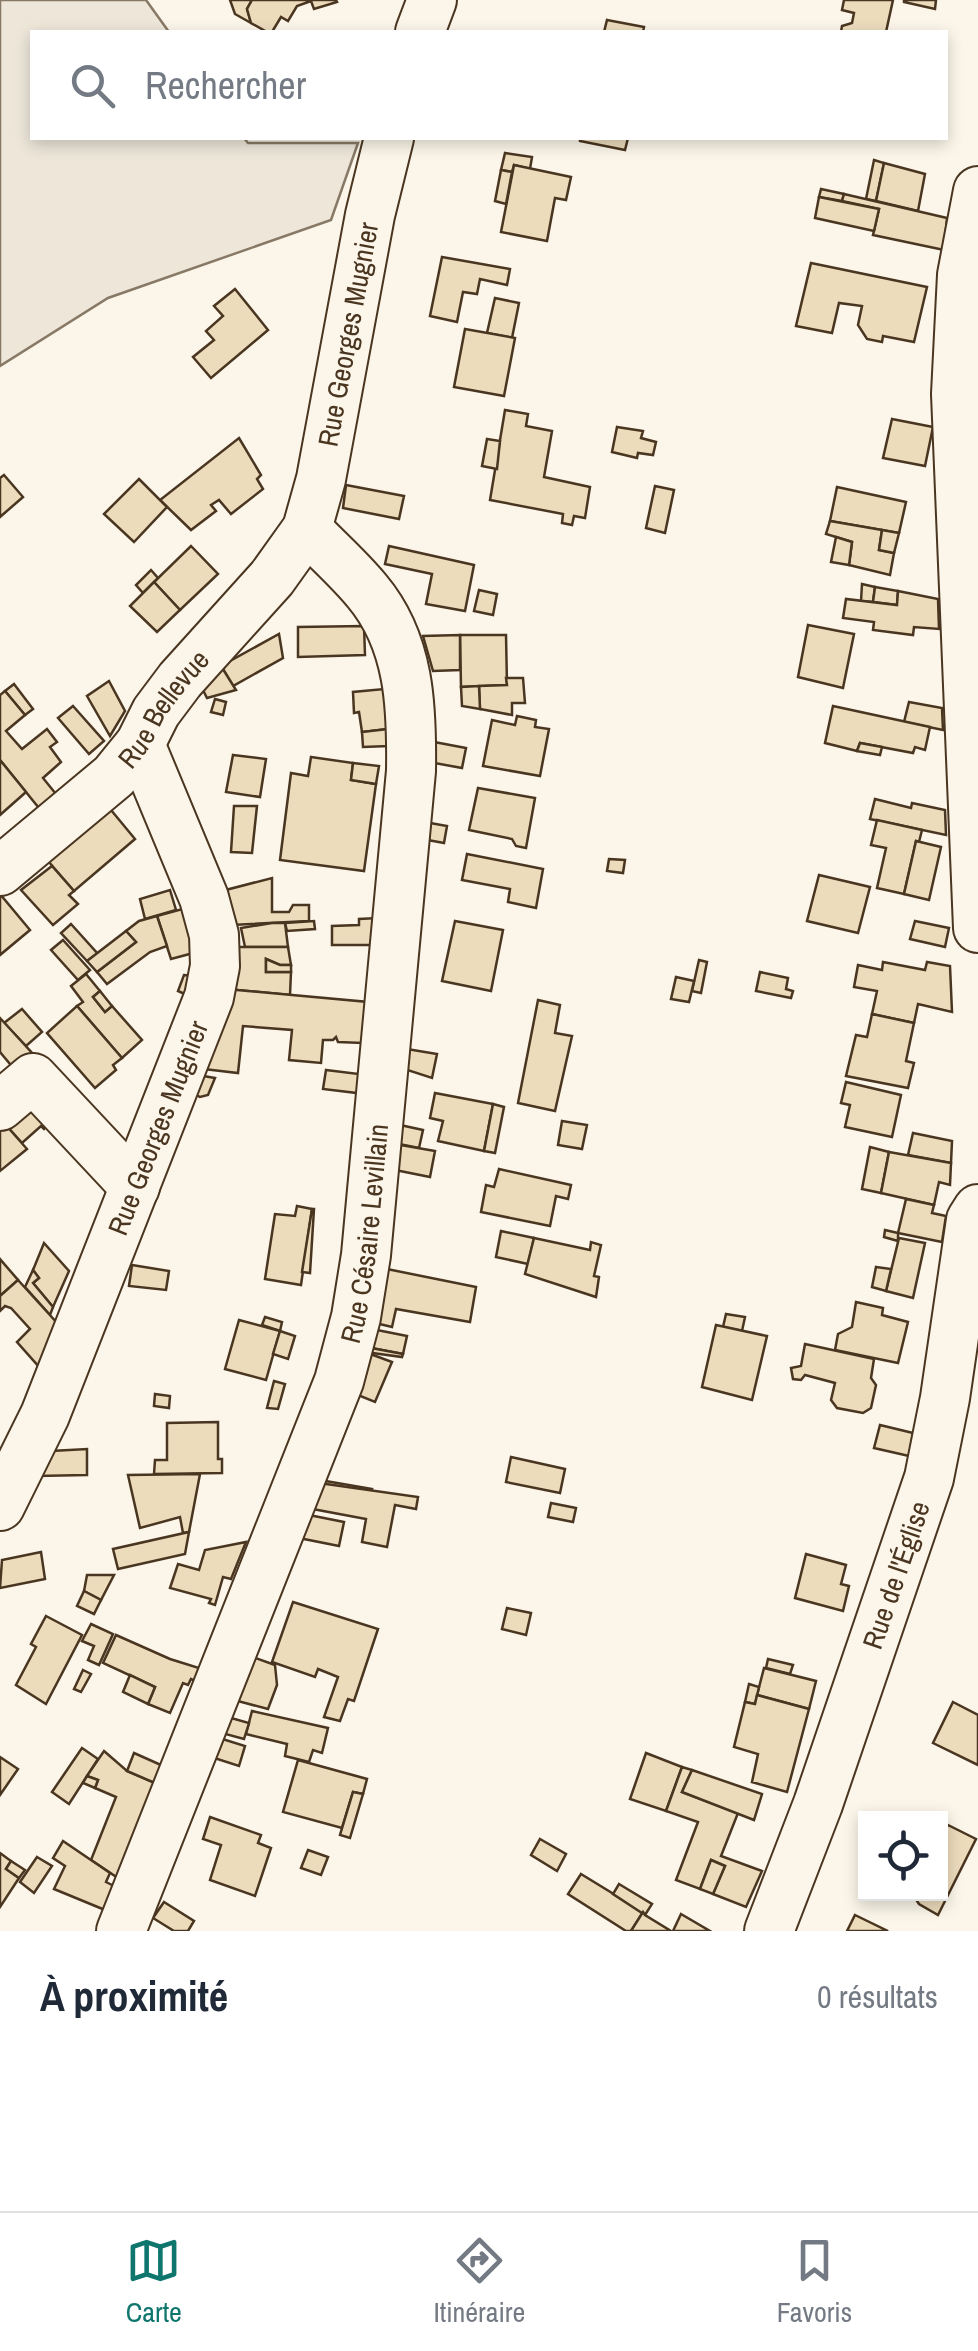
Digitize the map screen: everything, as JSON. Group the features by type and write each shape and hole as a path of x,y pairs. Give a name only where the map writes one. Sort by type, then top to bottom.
{"street":[{"path":"421,30 432,0"},
{"name":"Rue Georges Mugnier","path":"306,529 321,479 370,215 389,140"},
{"path":"978,191 962,275 956,394 978,928"},
{"name":"Rue Bellevue","path":"0,871 114,776 140,744 156,712 180,680 272,578 306,529"},
{"name":"Rue Césaire Levillain","path":"121,1931 339,1381 356,1318 366,1255 411,771 412,711 399,647 387,621 368,592 306,529"},
{"name":"Rue Georges Mugnier","path":"0,1506 45,1415 209,997 215,966 214,935 204,898 140,744"},
{"path":"0,1106 33,1078 134,1187"},
{"name":"Rue de l'Église","path":"770,1931 818,1804 929,1478 971,1220 978,1209"}],"shaded area":[{"path":"0,0 146,0 168,30 30,30 30,140 358,143 331,220 108,298 0,366"}],"building":[{"path":"230,0 252,0 247,9 251,23 235,14"},
{"path":"252,0 336,0 337,2 314,9 311,1 297,6 288,21 281,17 273,30 251,23 247,9"},
{"path":"844,0 893,0 886,30 841,30 852,23 854,13 842,10"},
{"path":"936,0 935,9 904,2"},
{"path":"607,20 644,27 643,30 604,30"},
{"path":"580,140 628,140 625,150"},
{"path":"505,153 532,157 530,169 514,165 512,172 501,170"},
{"path":"874,160 884,163 876,201 866,199"},
{"path":"884,163 925,174 918,211 876,201"},
{"path":"514,165 571,177 566,200 555,198 547,241 501,232"},
{"path":"501,170 512,172 506,204 495,201"},
{"path":"821,189 844,194 842,201 819,197"},
{"path":"844,194 947,218 944,250 873,235 879,209 842,201"},
{"path":"819,197 879,209 874,231 815,218"},
{"path":"442,257 510,269 507,285 480,279 477,294 463,292 457,322 430,316"},
{"path":"811,263 927,287 914,342 883,336 882,342 867,339 858,325 862,306 839,303 832,333 796,326"},
{"path":"235,289 268,330 211,378 193,357 214,340 206,331 223,316 214,306"},
{"path":"495,298 519,303 512,338 487,333"},
{"path":"465,329 515,338 504,396 454,387"},
{"path":"505,410 528,414 526,426 552,431 544,477 590,487 585,518 574,516 572,525 562,523 563,514 490,500"},
{"path":"892,419 933,427 925,466 883,458"},
{"path":"617,427 643,431 641,438 656,442 653,455 638,453 637,458 612,452"},
{"path":"239,438 261,475 257,479 263,489 231,514 219,500 211,505 216,511 191,530 160,500"},
{"path":"487,439 500,441 497,469 482,466"},
{"path":"4,475 23,497 0,517 0,478"},
{"path":"139,479 167,507 134,542 104,514"},
{"path":"346,485 404,496 399,519 343,508"},
{"path":"655,486 674,490 665,533 646,528"},
{"path":"837,487 906,502 899,533 830,521"},
{"path":"830,521 882,530 879,550 894,553 890,575 849,565 852,542 826,534"},
{"path":"882,530 899,533 894,553 879,550"},
{"path":"836,537 852,542 849,565 831,562"},
{"path":"191,546 218,574 180,610 154,582"},
{"path":"389,546 474,565 465,611 426,604 432,574 385,564"},
{"path":"151,570 158,578 143,593 136,585"},
{"path":"154,582 180,610 157,632 130,606"},
{"path":"862,584 875,587 873,602 861,601"},
{"path":"875,587 898,591 897,605 873,602"},
{"path":"479,590 497,594 493,615 474,611"},
{"path":"898,591 938,599 939,629 914,627 913,635 873,630 874,622 843,618 846,599 897,605"},
{"path":"808,625 854,634 843,688 798,677"},
{"path":"364,626 365,655 298,657 298,627"},
{"path":"279,634 283,658 233,686 221,666"},
{"path":"460,635 506,635 507,685 461,687"},
{"path":"460,635 460,670 433,671 423,636"},
{"path":"221,666 236,690 207,698 202,688"},
{"path":"506,678 523,678 525,703 512,703 512,715 480,709 479,686 507,685"},
{"path":"109,681 125,711 110,736 87,696"},
{"path":"14,684 33,709 25,715 5,691"},
{"path":"479,686 480,709 462,706 461,687"},
{"path":"384,689 388,729 362,732 359,712 354,713 353,692"},
{"path":"5,691 25,715 6,731 22,749 47,729 57,742 50,747 61,762 43,778 60,799 43,813 0,760 0,695"},
{"path":"215,699 226,702 223,715 211,712"},
{"path":"909,702 942,708 943,730 904,722"},
{"path":"73,706 104,741 89,754 58,718"},
{"path":"833,706 930,727 925,750 915,747 913,753 860,743 857,751 825,743"},
{"path":"517,716 536,720 535,727 549,729 540,776 483,766 492,720 515,725"},
{"path":"388,729 389,746 363,747 362,732"},
{"path":"429,741 466,748 462,768 429,762"},
{"path":"860,743 882,747 880,755 857,751"},
{"path":"233,755 266,759 260,797 226,792"},
{"path":"311,757 353,763 351,780 376,784 364,871 280,860 291,773 308,776"},
{"path":"0,760 26,792 0,815"},
{"path":"353,763 379,766 376,784 351,780"},
{"path":"478,788 535,798 526,848 516,846 512,839 469,830"},
{"path":"875,799 911,808 912,803 945,810 946,835 870,819"},
{"path":"234,806 257,806 252,853 231,852"},
{"path":"111,810 135,839 74,891 42,854 92,813 99,820"},
{"path":"877,820 922,830 904,894 877,888 886,848 871,845"},
{"path":"419,821 447,826 444,843 417,838"},
{"path":"916,841 941,847 929,900 904,894"},
{"path":"467,854 543,869 536,908 508,902 510,889 462,880"},
{"path":"609,859 625,860 623,873 607,871"},
{"path":"52,866 74,891 69,895 78,904 53,925 21,890"},
{"path":"819,875 870,887 858,933 807,921"},
{"path":"272,878 272,912 289,912 293,905 309,905 309,921 232,925 222,891"},
{"path":"170,890 176,910 145,919 140,899"},
{"path":"0,894 30,930 0,955"},
{"path":"186,908 197,952 171,959 157,916"},
{"path":"157,916 167,946 150,952 107,984 97,972 136,942 126,931 139,921"},
{"path":"378,918 375,945 332,945 332,926 359,925 359,919"},
{"path":"314,921 315,929 287,931 285,923"},
{"path":"455,921 503,930 491,991 442,981"},
{"path":"915,921 949,928 945,947 910,939"},
{"path":"285,923 288,947 245,947 241,928"},
{"path":"71,924 98,954 87,961 61,933"},
{"path":"126,931 136,942 97,972 87,961"},
{"path":"63,940 90,970 78,980 51,950"},
{"path":"231,947 288,947 291,965 266,959 266,972 291,972 290,995 226,989"},
{"path":"266,959 291,965 291,972 266,972"},
{"path":"699,960 707,962 701,993 692,991"},
{"path":"883,962 925,970 927,962 950,966 952,1012 918,1004 914,1023 872,1014 877,991 854,987 858,965 882,970"},
{"path":"760,972 788,978 786,989 793,991 791,998 756,991"},
{"path":"86,974 100,991 93,997 105,1012 112,1006 142,1040 122,1058 77,1006 83,1002 71,986"},
{"path":"184,975 194,976 189,996 178,991"},
{"path":"676,977 694,981 689,1002 671,999"},
{"path":"226,989 368,1002 363,1043 338,1042 336,1037 323,1040 321,1063 289,1060 292,1030 243,1026 238,1073 195,1068"},
{"path":"100,991 112,1006 105,1012 93,997"},
{"path":"538,1000 560,1005 555,1033 572,1036 555,1111 518,1103"},
{"path":"77,1006 122,1058 113,1065 116,1070 95,1088 47,1033"},
{"path":"22,1009 42,1032 26,1046 4,1023"},
{"path":"872,1014 914,1023 906,1061 914,1063 908,1088 846,1076 856,1035 867,1037"},
{"path":"0,1018 33,1054 15,1070 0,1052"},
{"path":"401,1048 437,1054 432,1078 398,1067"},
{"path":"326,1070 359,1074 357,1093 323,1089"},
{"path":"192,1074 215,1078 208,1095 200,1097 187,1090"},
{"path":"846,1082 901,1095 892,1137 845,1127 850,1105 841,1103"},
{"path":"435,1093 493,1104 484,1151 438,1141 443,1121 430,1118"},
{"path":"38,1104 52,1121 22,1143 4,1123"},
{"path":"493,1104 504,1107 495,1153 484,1151"},
{"path":"562,1121 587,1125 582,1149 558,1145"},
{"path":"4,1123 27,1149 0,1171 0,1127"},
{"path":"391,1123 423,1130 419,1148 389,1142"},
{"path":"913,1133 952,1141 951,1163 908,1155"},
{"path":"395,1144 435,1151 430,1177 390,1169"},
{"path":"870,1147 889,1152 881,1193 862,1189"},
{"path":"889,1152 951,1163 950,1185 939,1182 934,1205 881,1193"},
{"path":"499,1169 571,1185 568,1199 556,1196 550,1226 481,1212 486,1185 494,1187"},
{"path":"906,1199 934,1205 932,1213 946,1216 942,1242 898,1233"},
{"path":"297,1206 312,1209 301,1285 265,1279 275,1214 295,1216"},
{"path":"314,1209 310,1273 302,1272"},
{"path":"885,1230 898,1233 898,1241 884,1237"},
{"path":"501,1231 534,1238 528,1264 496,1257"},
{"path":"534,1238 590,1250 591,1242 601,1245 594,1276 599,1277 596,1297 525,1274"},
{"path":"899,1238 925,1243 913,1298 886,1291"},
{"path":"44,1243 69,1271 53,1307 33,1283 39,1278 33,1270"},
{"path":"0,1259 18,1280 0,1296"},
{"path":"132,1265 169,1271 166,1290 129,1286"},
{"path":"377,1267 476,1287 470,1322 396,1309 392,1327 367,1321"},
{"path":"876,1267 891,1269 886,1291 872,1287"},
{"path":"33,1270 39,1278 33,1283 53,1307 50,1315 25,1287"},
{"path":"18,1280 58,1324 41,1369 17,1342 30,1329 11,1308 5,1306 0,1311 0,1296"},
{"path":"856,1302 883,1308 882,1315 908,1322 898,1363 835,1350 838,1334 852,1327"},
{"path":"726,1314 745,1317 742,1331 723,1327"},
{"path":"265,1317 282,1322 280,1331 262,1325"},
{"path":"239,1320 280,1331 266,1380 225,1369"},
{"path":"716,1325 767,1336 752,1400 702,1387"},
{"path":"367,1328 407,1336 403,1354 366,1347"},
{"path":"280,1331 295,1336 288,1359 273,1354"},
{"path":"805,1344 874,1359 871,1378 876,1385 871,1408 863,1413 837,1408 831,1400 835,1383 805,1375 801,1380 793,1379 791,1368 801,1366"},
{"path":"366,1347 403,1354 402,1357 365,1352"},
{"path":"365,1352 392,1362 375,1402 348,1391"},
{"path":"274,1381 285,1384 278,1409 267,1408"},
{"path":"155,1394 170,1396 169,1408 154,1406"},
{"path":"218,1422 222,1473 154,1474 155,1460 167,1460 167,1423"},
{"path":"880,1425 913,1433 909,1456 874,1448"},
{"path":"87,1449 87,1475 36,1476 51,1451"},
{"path":"511,1457 565,1469 560,1493 506,1482"},
{"path":"200,1474 189,1532 183,1533 180,1517 140,1528 128,1475"},
{"path":"314,1479 372,1489 371,1493 312,1482"},
{"path":"312,1482 418,1497 416,1509 395,1505 387,1547 362,1542 366,1519 302,1507"},
{"path":"551,1503 576,1508 573,1522 548,1517"},
{"path":"299,1513 344,1522 339,1546 289,1536"},
{"path":"189,1532 185,1554 118,1569 113,1549"},
{"path":"246,1542 231,1579 223,1577 215,1605 209,1603 211,1599 170,1588 178,1564 199,1570 205,1550"},
{"path":"41,1552 45,1579 0,1588 2,1560"},
{"path":"806,1554 846,1565 841,1584 849,1586 843,1611 795,1598"},
{"path":"87,1575 114,1575 101,1600 84,1591"},
{"path":"84,1591 101,1600 94,1614 77,1606"},
{"path":"293,1602 378,1629 354,1701 348,1699 340,1721 324,1717 338,1677 318,1669 315,1677 272,1662"},
{"path":"507,1608 531,1613 526,1635 502,1629"},
{"path":"46,1616 82,1635 46,1704 16,1685 36,1647 31,1644"},
{"path":"91,1624 113,1634 99,1665 88,1660 94,1646 82,1641"},
{"path":"116,1635 199,1668 195,1681 183,1683 170,1713 148,1704 155,1687 103,1663"},
{"path":"247,1655 275,1665 277,1685 268,1709 230,1699"},
{"path":"768,1659 793,1665 790,1674 766,1668"},
{"path":"764,1668 816,1681 809,1709 757,1695"},
{"path":"83,1670 91,1674 81,1692 74,1689"},
{"path":"130,1675 155,1687 148,1704 123,1692"},
{"path":"749,1684 759,1687 755,1704 745,1702"},
{"path":"757,1695 809,1709 787,1792 752,1782 758,1754 734,1747 745,1702 755,1704"},
{"path":"953,1702 978,1715 978,1765 933,1743"},
{"path":"252,1711 328,1728 322,1753 313,1750 309,1762 285,1756 287,1744 246,1734"},
{"path":"224,1716 249,1723 244,1739 218,1732"},
{"path":"216,1737 245,1746 239,1766 208,1756"},
{"path":"82,1748 98,1759 69,1804 52,1792"},
{"path":"104,1751 127,1771 155,1783 118,1878 91,1860 116,1797 95,1788 98,1780 87,1776"},
{"path":"134,1753 161,1765 155,1783 127,1771"},
{"path":"646,1753 682,1767 666,1811 630,1799"},
{"path":"0,1757 18,1769 0,1795"},
{"path":"298,1760 367,1779 363,1794 353,1792 342,1828 283,1812"},
{"path":"682,1767 692,1770 682,1792 738,1813 721,1856 762,1871 746,1907 713,1894 725,1866 711,1860 700,1889 676,1880 698,1822 666,1811"},
{"path":"692,1770 762,1794 754,1820 682,1792"},
{"path":"87,1776 98,1780 95,1788 83,1783"},
{"path":"353,1792 363,1794 350,1838 340,1835"},
{"path":"210,1817 261,1835 258,1843 271,1848 255,1896 210,1880 221,1845 203,1839"},
{"path":"948,1825 976,1839 948,1895"},
{"path":"540,1839 566,1854 557,1871 531,1855"},
{"path":"63,1841 110,1873 106,1882 114,1886 105,1910 54,1889 65,1866 53,1858"},
{"path":"308,1850 328,1857 321,1875 301,1868"},
{"path":"0,1853 11,1861 6,1869 19,1878 0,1907"},
{"path":"37,1857 52,1866 34,1893 20,1882"},
{"path":"711,1860 725,1866 713,1894 700,1889"},
{"path":"11,1861 25,1870 19,1878 6,1869"},
{"path":"581,1874 643,1912 631,1931 568,1894"},
{"path":"619,1884 652,1904 645,1915 613,1894"},
{"path":"917,1901 945,1901 938,1915"},
{"path":"164,1902 194,1921 188,1931 174,1931 153,1918"},
{"path":"643,1912 645,1915 671,1931 631,1931"},
{"path":"681,1914 710,1931 673,1931"},
{"path":"855,1915 888,1931 847,1931"}]}
